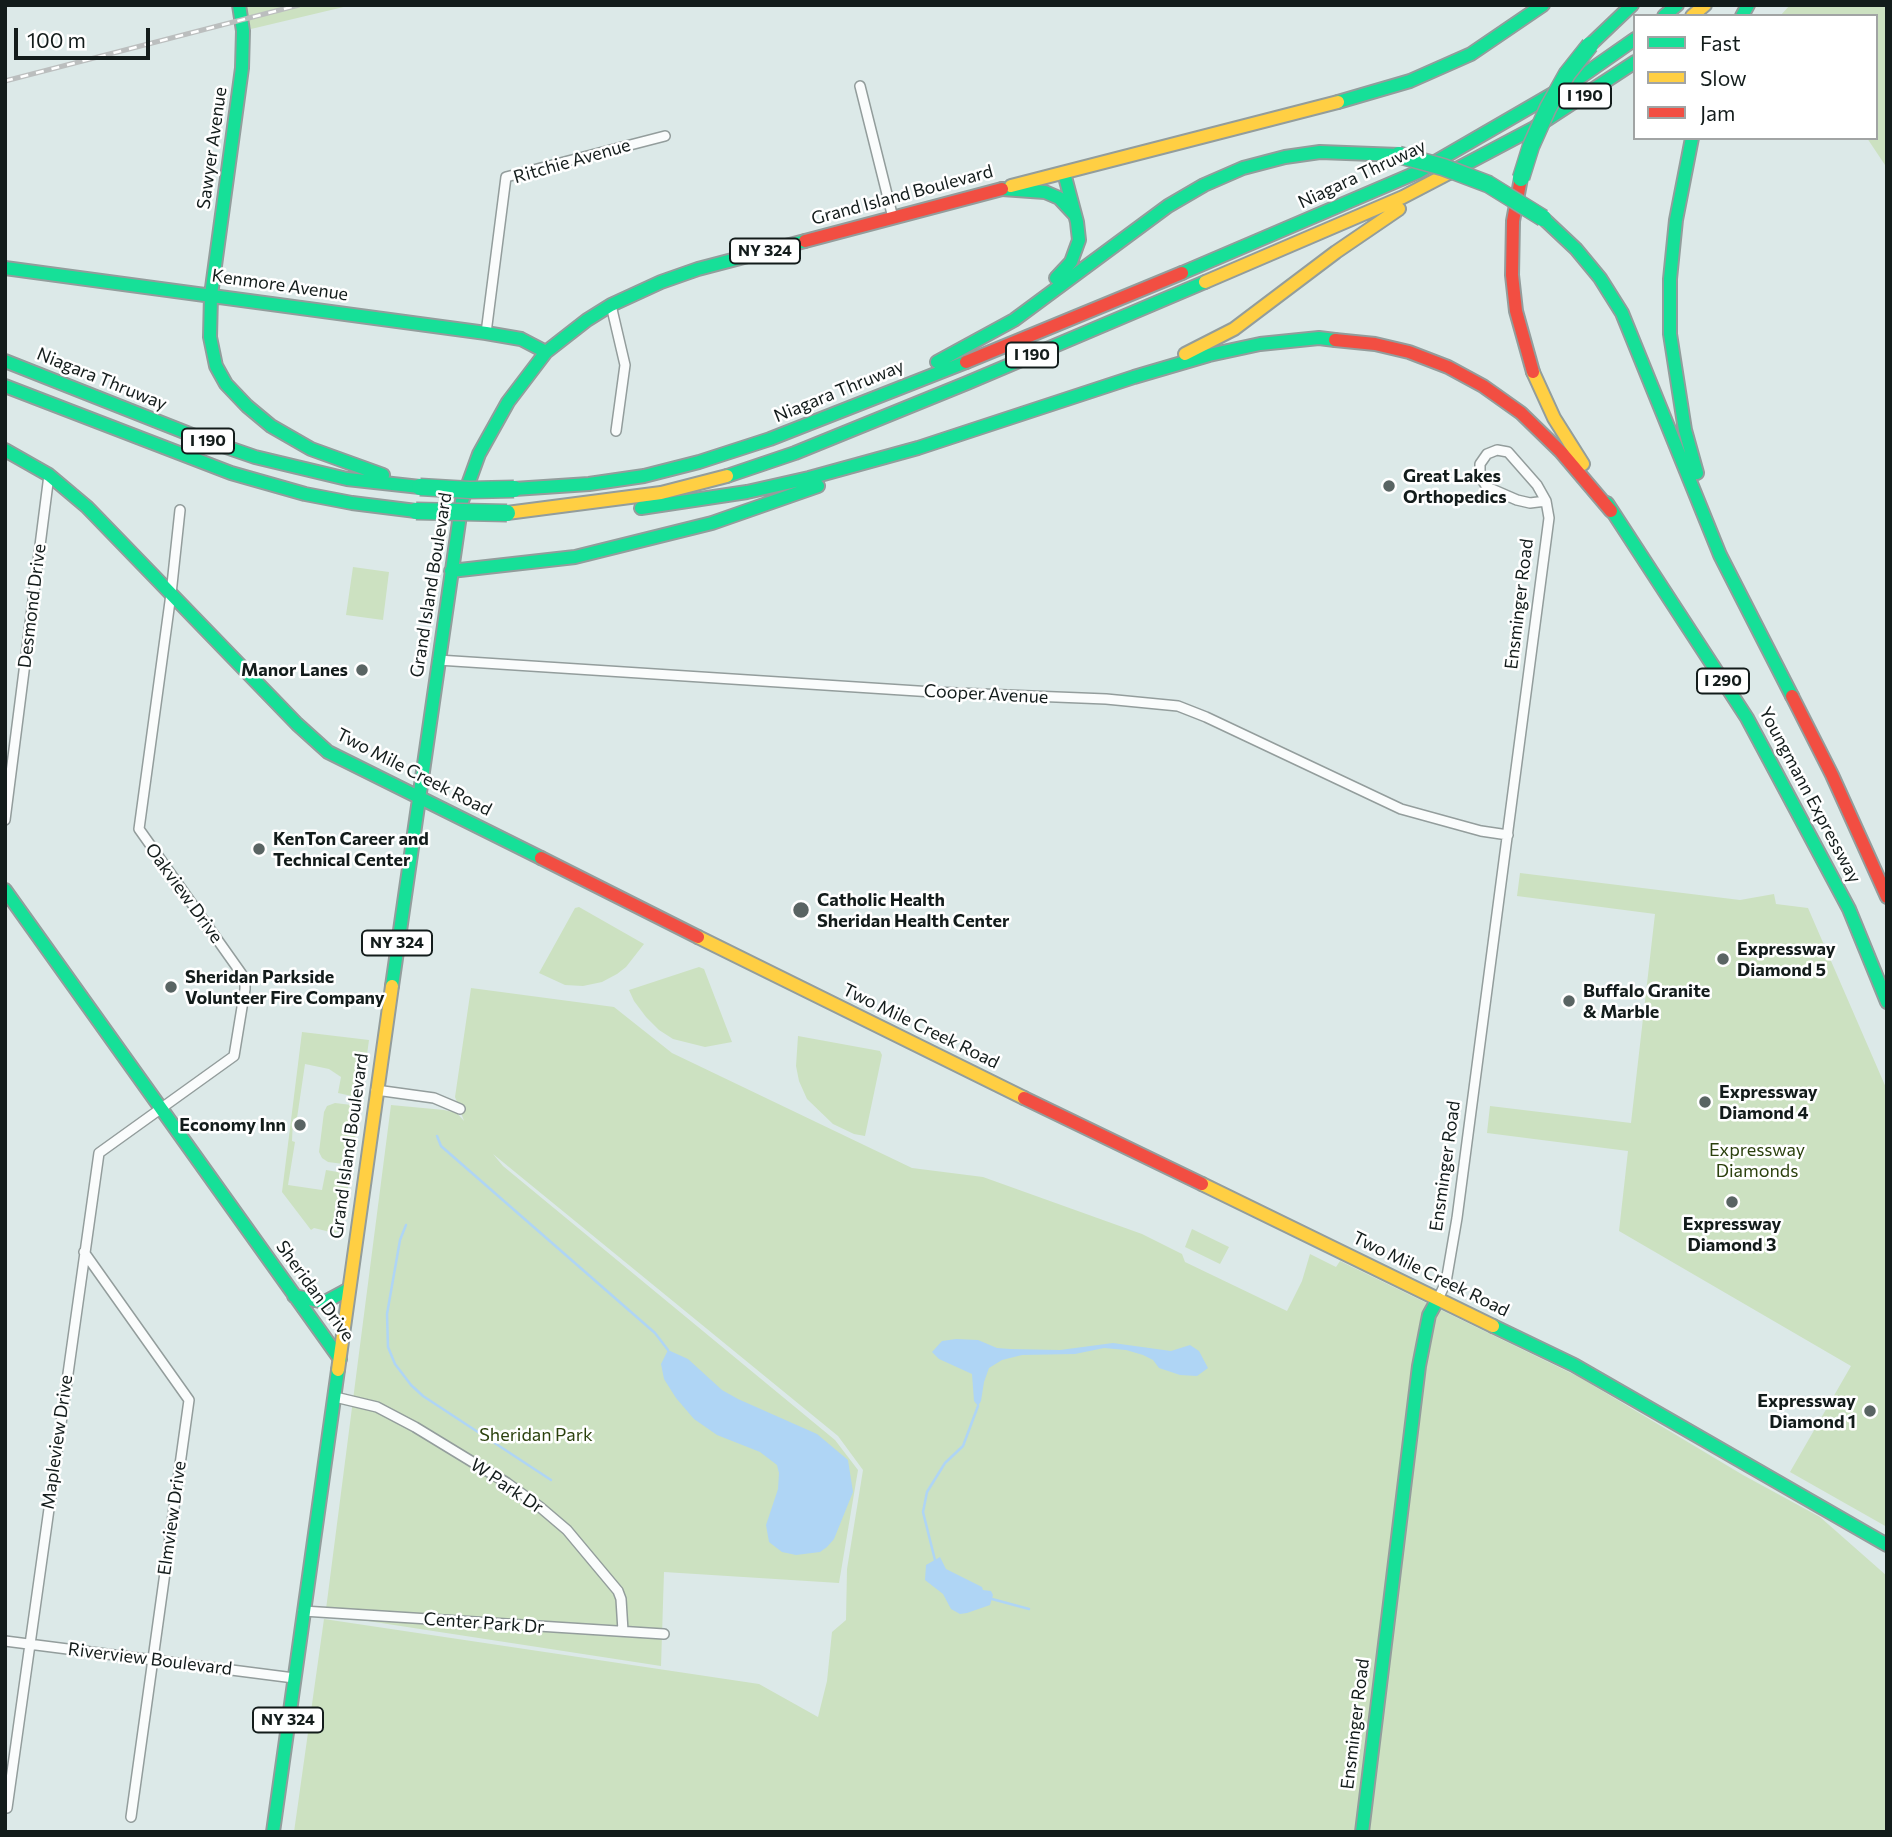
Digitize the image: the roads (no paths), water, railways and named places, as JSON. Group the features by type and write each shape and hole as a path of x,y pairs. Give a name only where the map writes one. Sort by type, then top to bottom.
{"main road":[{"name":"Sawyer Avenue","path":"239,5 243,31 242,68 211,295 210,337 216,366 226,384 271,426 311,449 420,487"},
{"name":"Grand Island Boulevard","path":"340,1359 417,797 462,501 474,464 499,416 546,352 611,305 644,289 698,269 1410,81 1471,54 1543,5"},
{"path":"1611,511 1554,418 1522,339 1512,275 1513,221 1521,178 1531,146 1548,108 1567,74 1590,45 1632,5"},
{"name":"Niagara Thruway","path":"5,361 197,437 256,457 347,479 470,490 589,484 644,476 770,439 1044,331 1305,222 1418,172 1575,80 1633,39"},
{"name":"Niagara Thruway","path":"5,386 231,473 317,496 416,510 507,513 661,493 716,480 795,453 1055,346 1403,197 1534,128 1633,64"},
{"path":"1134,377 1234,329 1388,215 1464,173 1534,128"},
{"path":"1691,140 1682,176 1676,220 1670,279 1670,334 1685,430 1702,491 1702,511"},
{"name":"Youngmann Expressway","path":"1026,312 1168,206 1204,185 1243,168 1285,157 1320,152 1399,155 1443,167 1488,184 1544,218 1576,249 1600,278 1622,313 1720,555 1832,775 1887,897"},
{"path":"836,412 977,342 1026,312 1041,292 1068,267 1079,240 1064,173"},
{"path":"1002,189 1045,192 1059,198 1075,214"},
{"name":"Kenmore Avenue","path":"5,268 486,333 522,339 546,352"},
{"path":"507,513 556,516 617,511 686,502 809,478 918,448 1209,355 1260,344 1319,338 1375,344 1409,352 1448,367 1483,386 1521,412 1611,511"},
{"path":"451,571 575,557 712,523 882,464 918,448"},
{"name":"Two Mile Creek Road","path":"5,450 49,475 87,507 320,745 352,765 925,1050 1574,1365 1887,1545"},
{"name":"Youngmann Expressway","path":"1611,511 1747,718 1849,909 1887,1002"},
{"name":"Sheridan Drive","path":"5,890 340,1359 273,1832"},
{"path":"294,1296 325,1302 349,1289"},
{"name":"Ensminger Road","path":"1362,1832 1419,1366 1429,1315 1438,1299"}],"street":[{"path":"860,86 893,218"},
{"name":"Ritchie Avenue","path":"486,333 506,177 665,136"},
{"path":"611,305 625,365 616,431"},
{"path":"1497,450 1508,452 1537,485 1546,501 1530,503 1517,500 1487,487 1480,477 1480,464 1487,454 1497,450"},
{"name":"Desmond Drive","path":"5,820 49,475"},
{"name":"Ensminger Road","path":"1438,1299 1446,1282 1457,1218 1549,518 1546,501"},
{"name":"Oakview Drive","path":"160,1108 234,1056 245,989 241,973 139,829 180,510"},
{"name":"Cooper Avenue","path":"438,660 933,692 1106,699 1178,706 1401,808 1481,831 1508,835"},
{"path":"376,1090 434,1098 460,1109"},
{"name":"Mapleview Drive","path":"7,1808 99,1153 160,1108"},
{"name":"Elmview Drive","path":"84,1252 189,1400 131,1817"},
{"name":"W Park Dr","path":"335,1397 377,1407 415,1427 507,1483 540,1507 567,1530 618,1591 623,1631"},
{"name":"Center Park Dr","path":"303,1611 664,1634"},
{"name":"Riverview Boulevard","path":"5,1641 294,1678"}],"water":[{"path":"978,1340 997,1348 1010,1349 1060,1350 1113,1343 1171,1351 1190,1345 1199,1351 1208,1368 1197,1376 1180,1375 1159,1368 1153,1360 1143,1355 1104,1348 1075,1354 1022,1355 1002,1360 989,1368 978,1406 974,1401 972,1374 939,1359 932,1352 942,1341"},
{"path":"668,1350 688,1359 722,1390 817,1434 848,1460 853,1492 834,1539 827,1547 820,1552 796,1555 782,1552 769,1542 766,1525 778,1489 777,1465 760,1452 717,1435 694,1419 664,1379 661,1364"},
{"path":"940,1557 946,1569 982,1587 983,1590 991,1591 993,1595 990,1605 960,1614 951,1609 943,1594 925,1580 926,1565"}],"waterway":[{"path":"437,1136 441,1146 655,1333 668,1350"},
{"path":"406,1225 400,1240 387,1314 388,1347 395,1364 423,1396 551,1480"},
{"path":"935,1560 923,1512 927,1492 945,1463 963,1446 978,1406"},
{"path":"992,1599 1029,1609"}],"railway":[{"path":"5,81 299,5"}],"place":[{"name":"Great Lakes Orthopedics","path":"1389,486"},
{"name":"Manor Lanes","path":"362,670"},
{"name":"KenTon Career and Technical Center","path":"259,849"},
{"name":"Catholic Health Sheridan Health Center","path":"801,910"},
{"name":"Expressway Diamond 5","path":"1723,959"},
{"name":"Sheridan Parkside Volunteer Fire Company","path":"171,987"},
{"name":"Buffalo Granite & Marble","path":"1569,1001"},
{"name":"Expressway Diamond 4","path":"1705,1102"},
{"name":"Economy Inn","path":"300,1125"},
{"name":"Expressway Diamond 3","path":"1732,1202"},
{"name":"Expressway Diamond 1","path":"1870,1411"}],"park label":[{"name":"Expressway Diamonds","path":"1757,1160"},
{"name":"Sheridan Park","path":"536,1435"}]}
